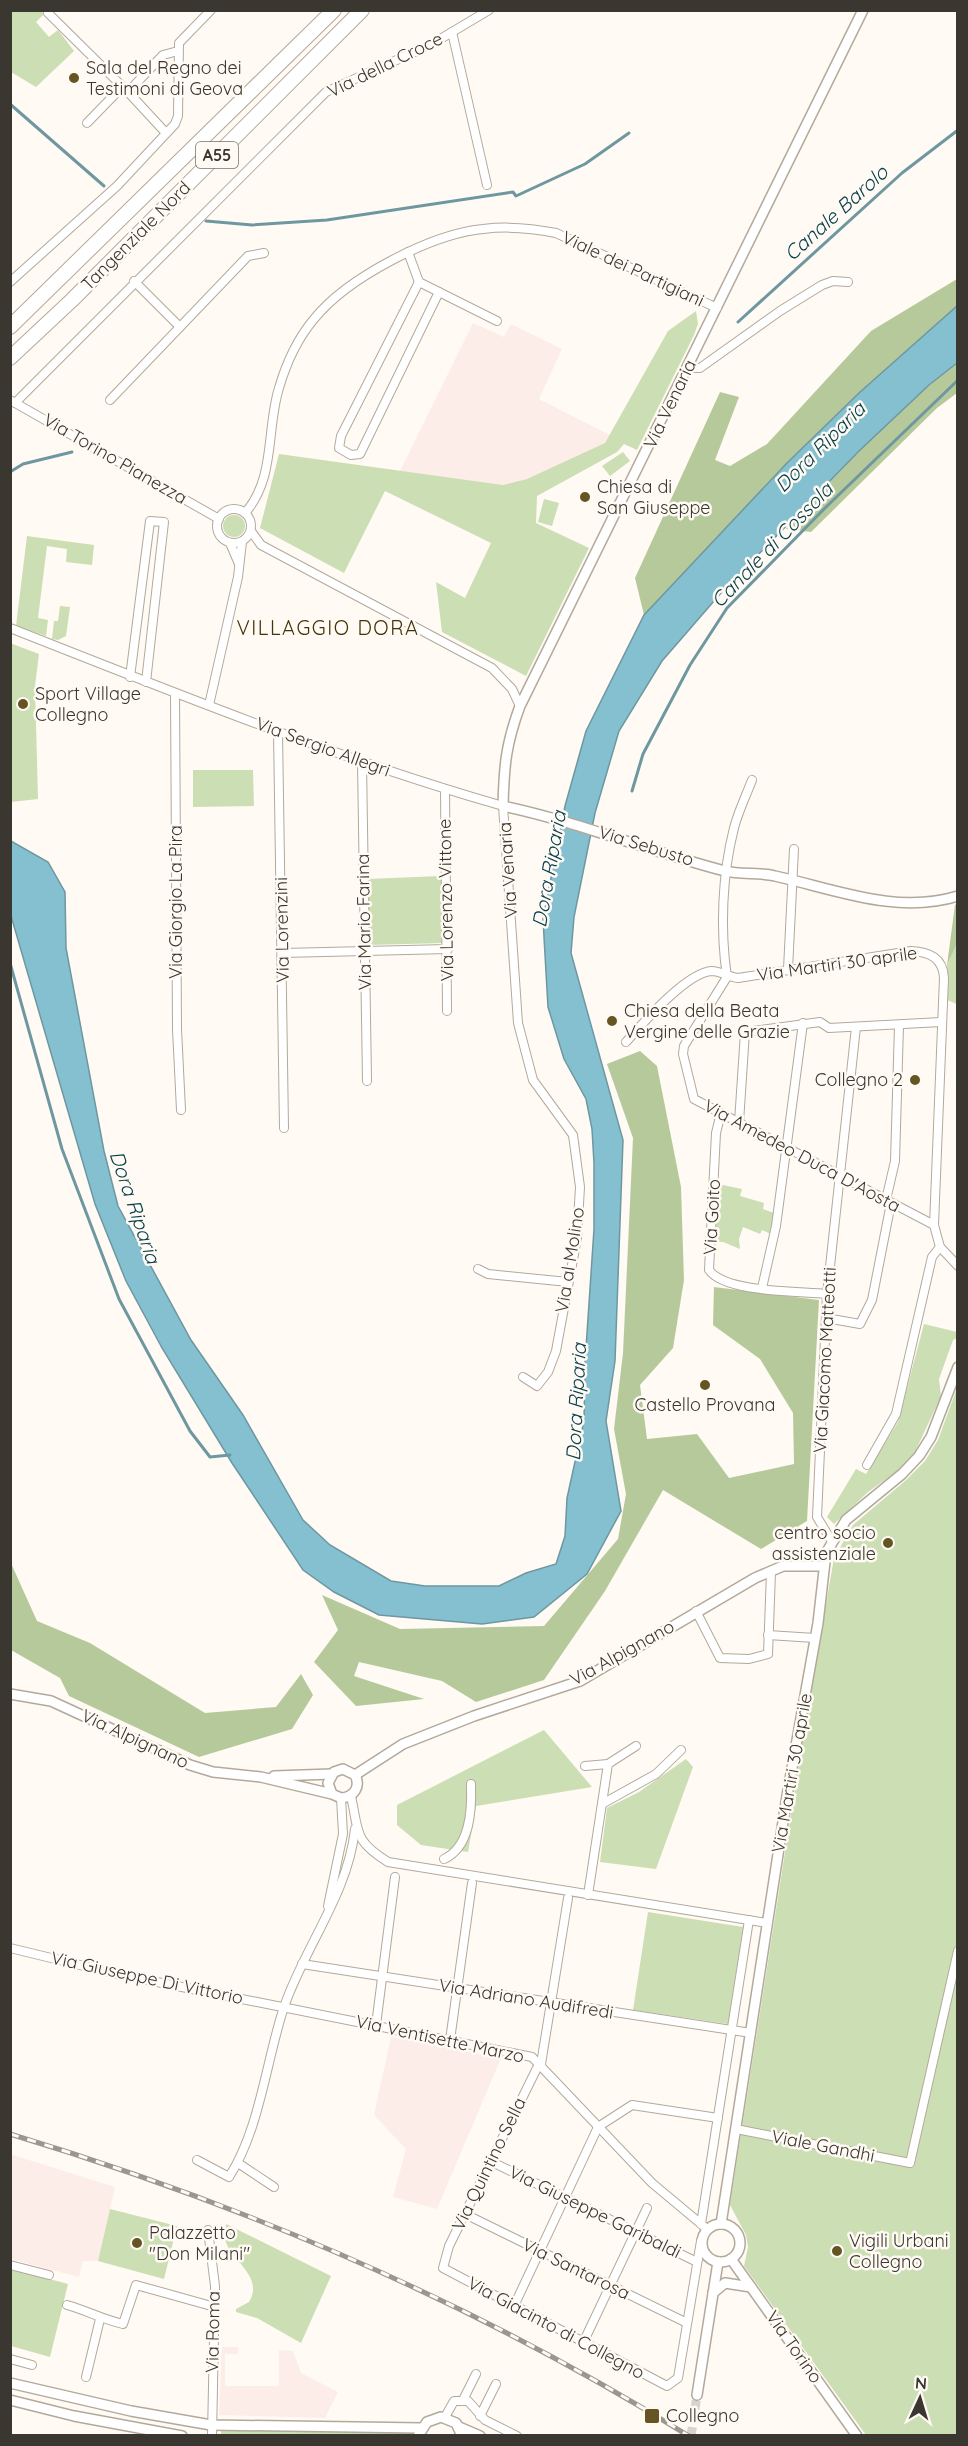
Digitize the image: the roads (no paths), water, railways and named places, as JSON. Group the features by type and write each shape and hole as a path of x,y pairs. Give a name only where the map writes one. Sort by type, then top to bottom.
{"highway":[{"name":"Tangenziale Nord","path":"10,327 334,10"},
{"name":"Tangenziale Nord","path":"10,358 72,300 362,10"}],"street":[{"path":"10,282 117,186 166,134 178,116 178,51 182,39 211,10"},
{"name":"Via della Croce","path":"13,401 326,92 452,32 489,10"},
{"name":"Via Venaria","path":"513,948 503,806 504,757 508,738 520,706 863,10"},
{"path":"48,13 166,134"},
{"path":"452,32 487,185"},
{"path":"87,123 163,55 178,51"},
{"name":"Viale dei Partigiani","path":"245,513 254,503 261,486 271,447 278,390 304,333 314,319 348,289 384,264 408,252 467,231 535,229 557,233 717,308"},
{"path":"408,252 419,282 497,321"},
{"path":"110,399 248,256 264,253"},
{"path":"134,281 180,327"},
{"path":"687,368 700,368 822,285 833,281 848,282"},
{"path":"419,282 341,436 339,448 351,455 360,453 439,292"},
{"name":"Via Torino Pianezza","path":"13,401 219,519"},
{"path":"239,564 230,543 219,534 219,519 231,510 245,513 250,518 251,531 261,545 492,668 512,689 520,706"},
{"path":"130,677 150,521 164,522 146,682"},
{"path":"208,705 242,542 251,531"},
{"path":"230,543 242,542"},
{"name":"Via Sergio Allegri","path":"10,628 130,677 362,763 503,806"},
{"name":"Via Giorgio La Pira","path":"175,693 177,1029 181,1110"},
{"name":"Via Lorenzini","path":"278,731 284,1128"},
{"name":"Via Mario Farina","path":"362,763 367,1081"},
{"path":"727,977 724,916 728,872 734,828 752,780"},
{"name":"Via Lorenzo Vittone","path":"445,789 447,1011"},
{"name":"Via Sebusto","path":"503,806 538,813 728,872 773,875 888,902 919,903 957,896"},
{"path":"788,969 794,849"},
{"name":"Via al Molino","path":"513,948 518,1023 533,1080 573,1135 580,1187 577,1238 556,1351 548,1372 537,1386 523,1377"},
{"path":"283,953 448,949"},
{"name":"Via Martiri 30 aprile","path":"626,1042 667,1000 699,973 714,971 727,977 738,978 894,953 925,952 938,959 944,966 934,1225 940,1247"},
{"name":"Via Amedeo Duca D'Aosta","path":"727,977 684,1046 682,1054 694,1099 934,1225"},
{"path":"739,1122 745,1032 820,1022 829,1028 941,1022"},
{"path":"762,1288 776,1226 803,1023"},
{"path":"826,1318 860,1324 872,1300 895,1161 898,1026"},
{"name":"Via Giacomo Matteotti","path":"831,1540 817,1517 827,1294 856,1027"},
{"name":"Via Goito","path":"721,1113 716,1133 709,1270 722,1280 762,1288 827,1294"},
{"path":"867,1465 896,1414 932,1257 940,1247 957,1266"},
{"path":"478,1269 488,1274 568,1282"},
{"name":"Via Martiri 30 aprile","path":"721,2224 767,1923 815,1638 822,1566 831,1540 846,1520 902,1474 919,1456 931,1437 957,1367"},
{"name":"Via Alpignano","path":"355,1775 413,1740 474,1716 580,1681 696,1611 783,1566 822,1566"},
{"path":"696,1611 720,1658 749,1659 768,1654 771,1572"},
{"path":"768,1635 815,1638"},
{"name":"Via Alpignano","path":"10,1694 51,1701 190,1765 213,1772 261,1777 337,1796"},
{"path":"585,1767 608,1764 636,1746"},
{"path":"602,1804 656,1774 681,1750"},
{"path":"588,1895 608,1764"},
{"path":"327,1913 343,1834 337,1796 328,1783 332,1774 343,1769 355,1775 358,1784 351,1796 363,1845 388,1863 767,1923"},
{"name":"Via Alpignano","path":"261,1777 332,1774"},
{"path":"444,1859 454,1854 465,1838 470,1816 471,1784"},
{"path":"337,1796 351,1796"},
{"path":"197,2160 229,2177 238,2163 284,2006 349,1863 356,1818"},
{"path":"376,2025 395,1877"},
{"path":"450,2040 472,1883"},
{"path":"541,2064 568,1898"},
{"path":"687,2323 704,2226 718,2118 749,1920"},
{"name":"Via Giuseppe Di Vittorio","path":"10,1948 117,1974 284,2006"},
{"name":"Viale Gandhi","path":"736,2129 910,2163 957,1951"},
{"name":"Via Adriano Audifredi","path":"302,1964 751,2033"},
{"name":"Via Ventisette Marzo","path":"284,2006 532,2057 652,2182 704,2226"},
{"name":"Via Quintino Sella","path":"443,2268 449,2246 541,2064"},
{"path":"514,2306 598,2127 632,2105 718,2118"},
{"name":"Via Giuseppe Garibaldi","path":"492,2162 697,2262"},
{"path":"238,2163 274,2187"},
{"path":"583,2343 647,2208"},
{"name":"Via Santarosa","path":"465,2214 687,2323"},
{"path":"701,2241 705,2255 718,2262 731,2259 736,2254 740,2240 733,2228 721,2224 704,2226"},
{"name":"Via Roma","path":"208,2230 215,2307 212,2436"},
{"name":"Via Torino","path":"731,2259 857,2436"},
{"path":"697,2395 718,2262"},
{"path":"10,2265 49,2275"},
{"name":"Via Giacinto di Collegno","path":"443,2268 662,2385 670,2386 678,2378 687,2323"},
{"path":"713,2293 725,2283 751,2287"},
{"path":"67,2305 90,2311 100,2319 123,2324 136,2285 215,2307"},
{"path":"86,2377 100,2319"},
{"path":"10,2359 32,2365"},
{"path":"464,2400 476,2374"},
{"path":"10,2383 131,2411 212,2425 420,2432 433,2418 445,2417 461,2431 480,2435"},
{"path":"480,2416 496,2384"},
{"path":"10,2400 74,2416 182,2436"},
{"path":"445,2417 454,2401 464,2400 472,2403 480,2416 517,2436"}],"water":[{"name":"Dora Riparia","path":"957,306 957,363 929,385 859,451 721,593 662,661 619,731 595,813 574,917 571,953 623,1140 615,1361 606,1421 621,1511 587,1574 534,1617 482,1624 379,1615 334,1592 303,1570 232,1463 162,1348 126,1281 95,1204 11,916 11,841 48,862 65,892 66,948 104,1151 118,1206 191,1340 243,1415 303,1520 330,1545 391,1581 425,1586 499,1586 526,1573 556,1564 565,1536 567,1498 584,1421 585,1363 594,1229 594,1163 592,1129 586,1099 564,1059 548,1007 543,919 565,806 586,731 644,615 786,464 859,393"}],"waterway":[{"path":"10,104 104,186"},
{"name":"Canale Barolo","path":"738,322 902,173 958,130"},
{"path":"206,221 252,225 327,220 513,192 516,196 585,164 629,133"},
{"name":"Canale di Cossola","path":"632,791 643,754 690,665 727,608 825,508 958,380"},
{"name":"Canale Barolo","path":"10,472 23,464 72,452"},
{"path":"10,963 62,1149 119,1299 190,1431 210,1457 230,1455"}],"tunnel":[{"path":"691,2436 697,2395"}],"railway":[{"path":"10,2134 187,2193 359,2262 527,2343 689,2436"}],"place":[{"name":"Sala del Regno dei Testimoni di Geova","path":"74,78"},
{"name":"Chiesa di San Giuseppe","path":"585,497"},
{"name":"Sport Village Collegno","path":"23,704"},
{"name":"Chiesa della Beata Vergine delle Grazie","path":"612,1021"},
{"name":"Collegno 2","path":"915,1080"},
{"name":"Castello Provana","path":"705,1385"},
{"name":"centro socio assistenziale","path":"888,1543"},
{"name":"Palazzetto \"Don Milani\"","path":"137,2243"},
{"name":"Vigili Urbani Collegno","path":"837,2251"},
{"name":"Collegno","path":"652,2416"}],"district":[{"name":"VILLAGGIO DORA","path":"328,628"}]}
